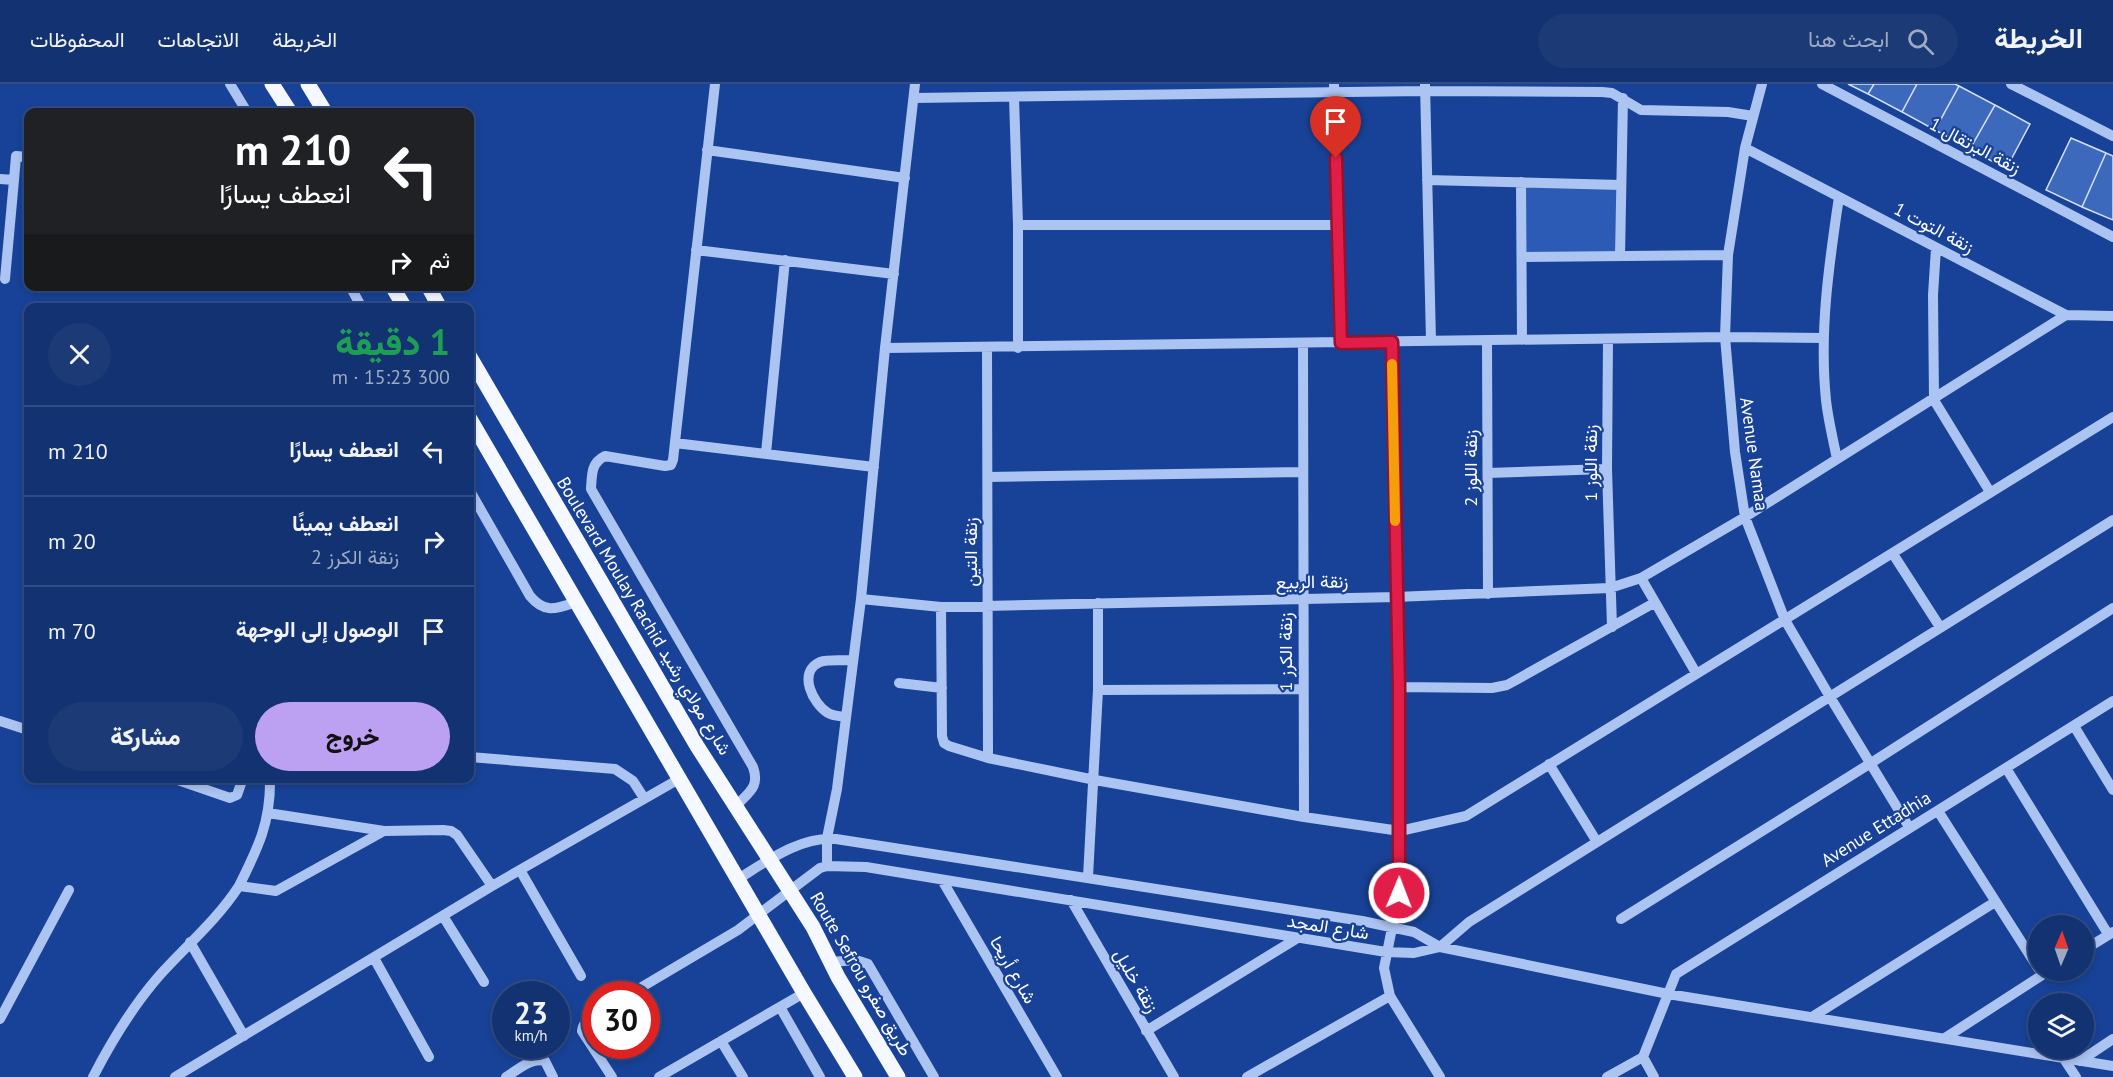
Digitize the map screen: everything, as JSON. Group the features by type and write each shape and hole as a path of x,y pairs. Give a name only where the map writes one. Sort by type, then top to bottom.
{"main road":[{"path":"273,84 288,108"},
{"path":"308,84 323,108"},
{"name":"Boulevard Moulay Rachid شارع مولاي رشيد","path":"474,364 697,746 791,891"},
{"path":"474,425 855,1077"},
{"name":"Route Sefrou طريق صفرو","path":"791,891 898,1077"}],"street":[{"path":"230,84 245,108"},
{"path":"715,84 673,460 670,465 665,466 605,456 597,460 593,467 591,489 753,767 756,777 755,786 736,806"},
{"path":"651,981 760,915 820,868 827,866 827,838 837,789 861,599 885,348 915,84"},
{"name":"Avenue Namaa","path":"1762,84 1745,148 1728,255 1725,337 1735,452 1745,517 1785,620 1909,827"},
{"name":"زنقة البرتقال 1","path":"1822,84 2113,237"},
{"path":"2011,84 2113,136"},
{"path":"1425,87 1431,341"},
{"path":"1334,88 1341,343"},
{"path":"914,98 1014,97 1159,89 1551,88 1612,93 1641,110 1728,112 1753,116"},
{"path":"1014,97 1018,225 1018,348"},
{"path":"1620,256 1623,99"},
{"name":"زنقة التوت 1","path":"1745,148 2066,315 2113,316"},
{"path":"707,150 905,178"},
{"path":"5,279 16,156 24,157"},
{"path":"0,180 14,180"},
{"path":"1427,180 1621,185"},
{"path":"1521,182 1522,340"},
{"path":"1837,459 1826,400 1823,338 1828,264 1839,197"},
{"path":"1018,225 1338,225"},
{"path":"1936,248 1933,317 1934,400 1990,492"},
{"path":"696,250 894,274"},
{"path":"1522,257 1728,255"},
{"path":"766,453 785,260"},
{"name":"زنقة الربيع","path":"861,599 941,607 1488,594 1610,588 1627,584 1745,517 2066,315"},
{"path":"885,348 1725,337 1823,338"},
{"name":"زنقة اللوز 1","path":"1608,339 1607,469 1612,627"},
{"name":"زنقة اللوز 2","path":"1487,341 1488,594"},
{"path":"1392,342 1400,831 1399,893 1384,968 1390,996 1434,1075"},
{"name":"زنقة الكرز 1","path":"1303,344 1304,817"},
{"name":"زنقة التين","path":"987,347 988,758"},
{"path":"941,607 942,736 944,743 949,746 988,758 1095,780 1304,817 1400,831 1466,816 2113,417"},
{"path":"675,443 874,467"},
{"path":"1488,472 1607,469"},
{"path":"988,477 1303,472"},
{"path":"474,498 537,605 557,608 576,602"},
{"path":"1440,947 1469,922 2113,520"},
{"path":"1893,554 1940,627"},
{"path":"1641,578 1696,673"},
{"path":"1088,877 1095,780 1098,603"},
{"path":"1399,687 1507,685 1519,681 1654,603"},
{"path":"1621,919 2113,608"},
{"path":"846,717 826,712 810,692 808,682 813,668 821,662 853,660"},
{"path":"899,683 942,688"},
{"path":"1098,690 1303,689"},
{"name":"Avenue Ettadhia","path":"1643,1057 1676,974 2113,701"},
{"path":"0,721 24,729"},
{"path":"2073,726 2113,790"},
{"path":"474,757 615,769 633,781 644,798"},
{"path":"1549,764 1597,842"},
{"path":"2006,768 2111,933 2094,944"},
{"path":"175,1077 492,886 679,779"},
{"path":"186,783 230,798 237,795 241,783"},
{"path":"93,1077 135,1008 157,978 225,907 239,886 259,848 268,813 270,783"},
{"path":"1938,811 1995,902 2028,949"},
{"path":"268,813 384,831 451,831 457,835 492,886"},
{"path":"239,886 276,891 384,831"},
{"name":"شارع المجد","path":"738,879 770,859 810,841 827,838 1088,877 1392,927 1414,932 1440,947"},
{"name":"شارع المجد","path":"827,866 866,867 1386,952 1414,953 1440,947"},
{"path":"520,870 581,976"},
{"name":"شارع أريحا","path":"942,880 1057,1077"},
{"path":"0,1019 69,890"},
{"name":"زنقة خليل","path":"1071,900 1174,1077"},
{"path":"1812,1017 1995,902"},
{"path":"443,916 484,982"},
{"path":"1146,1031 1296,939"},
{"path":"190,942 244,1036"},
{"path":"1440,947 1668,994 2028,1053"},
{"path":"374,958 429,1057"},
{"path":"831,962 856,960 868,964 934,1077"},
{"path":"1945,1038 2028,981"},
{"path":"659,1077 804,993"},
{"path":"1247,1077 1390,996"},
{"path":"780,1007 820,1077"},
{"path":"2080,1061 2113,1039"},
{"path":"721,1041 743,1077"},
{"path":"1607,1077 1643,1057 1654,1077"},
{"path":"600,1059 612,1077"},
{"path":"2064,1059 2113,1066"},
{"path":"2064,1059 2076,1077"},
{"path":"506,1077 534,1060 540,1060 545,1061 553,1077"}],"shaded area":[{"path":"1526,183 1620,186 1618,255 1526,256"}],"building":[{"path":"1848,84 1874,84 1868,94"},
{"path":"1874,84 1917,84 1902,112 1868,94"},
{"path":"1917,84 1955,84 1959,86 1935,130 1902,112"},
{"path":"1959,86 1995,105 1970,149 1935,130"},
{"path":"1995,105 2030,124 2006,169 1970,149"},
{"path":"2071,138 2106,153 2082,207 2046,190"},
{"path":"2106,153 2113,156 2113,220 2082,207"}],"slow traffic":[{"path":"1392,364 1395,521"}],"route":[{"path":"1336,158 1341,343 1392,342 1399,687 1399,893"}]}
